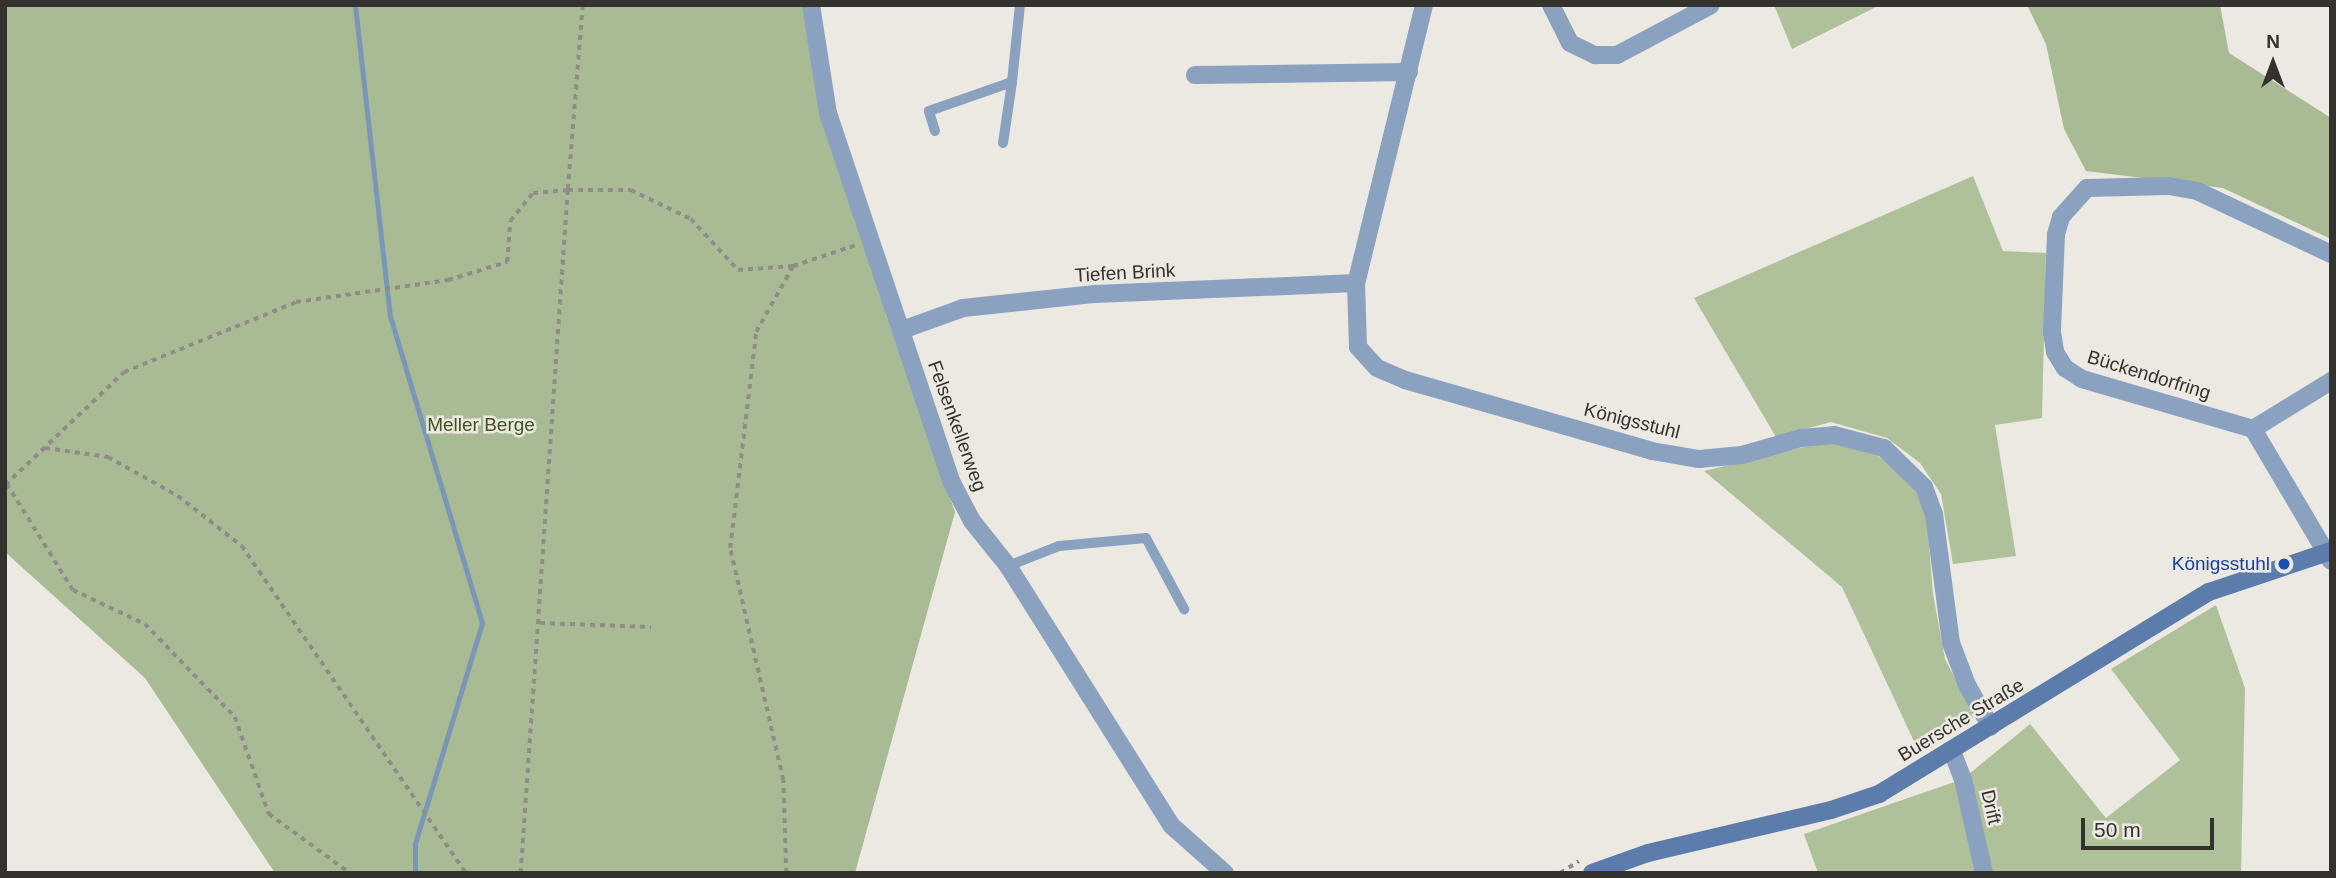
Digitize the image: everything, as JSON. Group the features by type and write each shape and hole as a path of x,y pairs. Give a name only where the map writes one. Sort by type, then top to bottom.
{"main road":[{"name":"Buersche Straße","path":"1589,866 1843,806 1879,794 2209,592 2329,555"}],"street":[{"name":"Felsenkellerweg","path":"811,5 828,113 874,239 951,481 972,521 1008,566 1172,826 1225,873"},
{"name":"Königsstuhl","path":"1424,5 1356,283 1358,346 1377,369 1405,380 1652,451 1699,458 1742,455 1801,438 1834,435 1884,448 1924,487 1934,514 1951,643 1967,685 1991,727"},
{"path":"1550,5 1570,43 1595,55 1617,55 1711,5"},
{"path":"1195,75 1409,72"},
{"name":"Bückendorfring","path":"2252,429 2082,379 2065,369 2055,352 2052,332 2056,235 2061,217 2087,188 2168,186 2197,191 2331,254"},
{"name":"Tiefen Brink","path":"902,330 963,308 989,305 1095,295 1356,283"},
{"path":"2329,555 2252,429 2331,382"},
{"name":"Drift","path":"1952,751 1963,779 1984,873"}],"lane":[{"path":"1003,143 1020,5"},
{"path":"934,131 929,111 1012,82"},
{"path":"1008,566 1059,546 1110,545 1146,538 1184,609"}],"path":[{"path":"521,873 583,5"},
{"path":"350,873 269,814 234,717 145,624 73,590 6,484 124,372 296,302 447,280 507,262 510,221 533,193 631,190 691,219 738,270 793,266 874,239"},
{"path":"786,873 783,780 730,548 755,332 793,266"},
{"path":"45,448 107,457 178,496 242,546 466,873"},
{"path":"540,623 651,627"},
{"path":"1560,873 1589,866"}],"green space":[{"name":"Meller Berge","path":"5,5 803,5 886,315 955,512 855,873 275,873 145,678 5,552"},
{"path":"1774,5 1880,5 1792,49"},
{"path":"2027,5 2220,5 2229,53 2331,118 2331,239 2223,188 2086,171 2064,129 2046,44"},
{"path":"1973,176 2003,251 2046,253 2042,418 1995,425 2016,556 1953,564 1941,494 1920,463 1887,438 1831,422 1776,437 1694,298"},
{"path":"1833,440 1864,448 1896,466 1918,491 1927,518 1933,594 1945,659 1973,713 1972,721 1919,752 1842,587 1704,471"},
{"path":"2216,605 2245,688 2241,873 1818,873 1804,834 1963,779 2030,724 2106,818 2180,760 2111,669"}],"waterway":[{"path":"355,5 390,316 482,623 415,844 415,873"}],"place":[{"name":"Königsstuhl","path":"2284,564"}]}
